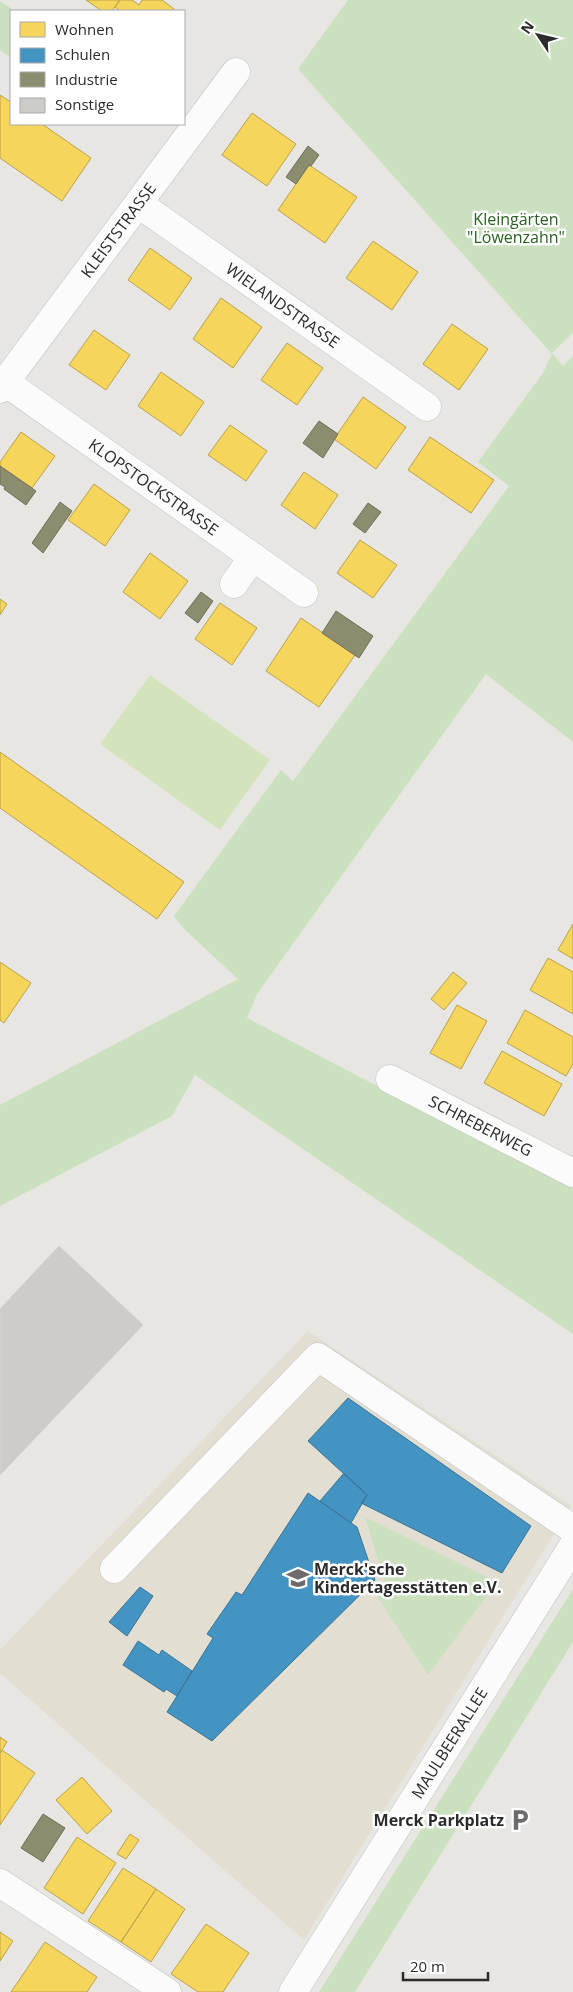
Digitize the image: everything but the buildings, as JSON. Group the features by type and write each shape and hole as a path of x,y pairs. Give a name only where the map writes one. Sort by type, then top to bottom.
{"street":[{"name":"KLEISTSTRASSE","path":"3,385 236,72"},
{"name":"WIELANDSTRASSE","path":"139,204 427,407"},
{"name":"KLOPSTOCKSTRASSE","path":"3,385 304,593"},
{"path":"234,584 253,557"},
{"name":"SCHREBERWEG","path":"390,1079 573,1173"},
{"path":"114,1569 318,1357 573,1529"},
{"name":"MAULBEERALLEE","path":"293,1992 573,1546"},
{"path":"0,1883 167,1992"}],"shaded area":[{"name":"Merck'sche Kindertagesstätten e.V.","path":"308,1331 571,1506 304,1940 0,1673 0,1650"}],"green space":[{"name":"Kleingärten \"Löwenzahn\"","path":"348,0 573,0 573,333 552,353 563,366 573,356 573,742 486,674 257,994 247,1018 573,1188 573,1334 195,1075 172,1116 0,1206 0,1105 238,979 184,929 174,916 281,770 293,781 509,486 478,462 543,373 552,354 298,69"},
{"path":"0,1 14,10 10,10 10,57 0,50"},
{"path":"150,675 270,760 220,830 100,744"},
{"path":"365,1517 497,1582 428,1675 375,1593 385,1582"},
{"path":"573,1589 573,1642 355,1992 319,1992"}],"place":[{"name":"Merck'sche Kindertagesstätten e.V.","path":"298,1578"},
{"name":"Merck Parkplatz","path":"520,1820"}]}
